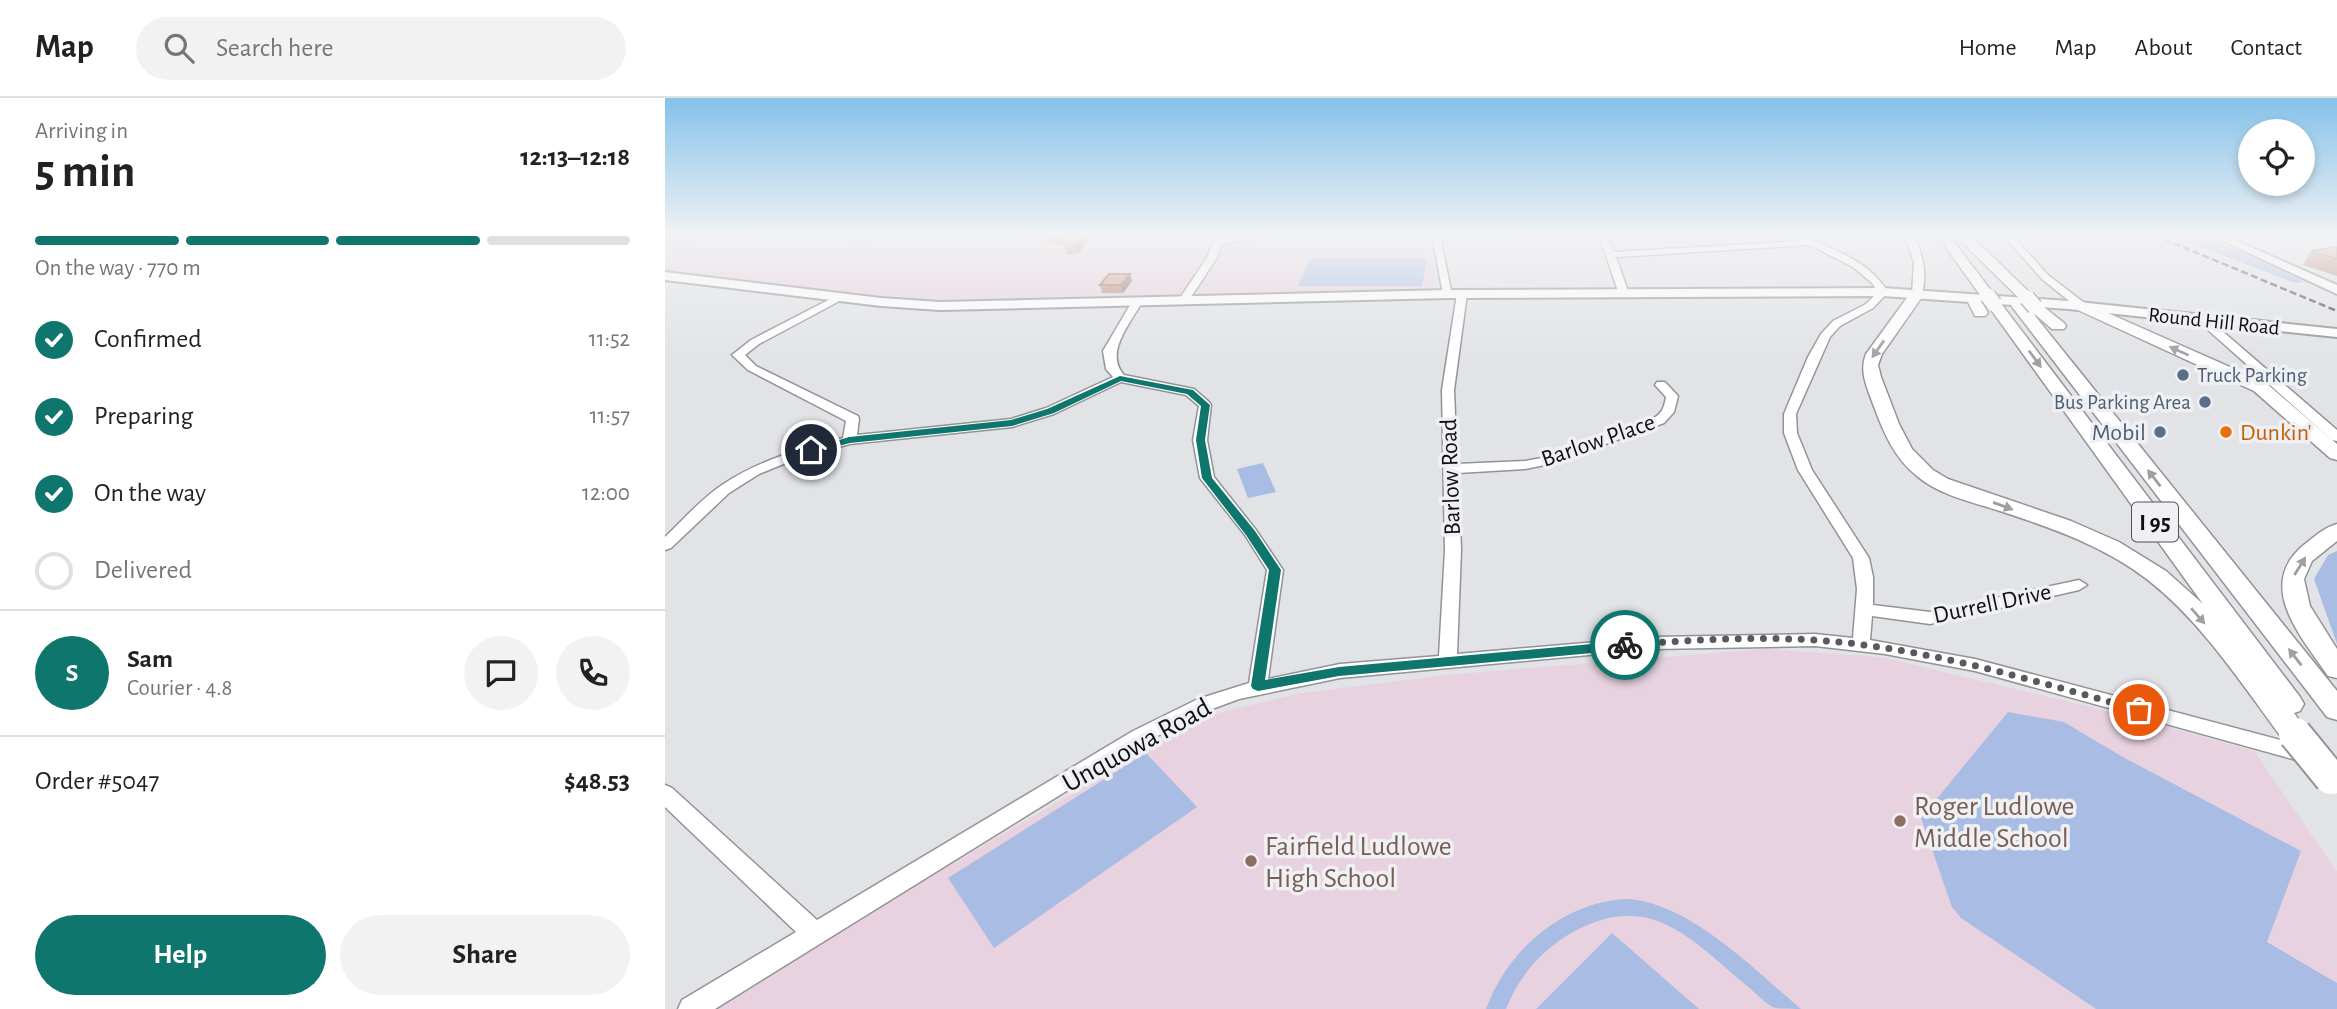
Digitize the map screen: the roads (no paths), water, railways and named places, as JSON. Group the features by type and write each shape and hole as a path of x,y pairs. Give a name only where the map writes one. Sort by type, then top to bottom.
{"highway":[{"name":"I 95","path":"1979,278 2337,710"},
{"path":"1987,278 2000,302 2058,326"},
{"path":"1917,293 1874,354 1870,365 1877,389 1909,461 1922,473 1941,483 2090,537 2152,572 2192,608 2336,773"},
{"name":"I 95","path":"2000,302 2306,737"},
{"path":"2083,307 2260,387 2337,453"},
{"path":"2337,531 2303,558 2297,566 2292,582 2293,593 2301,613 2337,669"}],"main road":[{"name":"Round Hill Road","path":"677,278 841,298 940,306 1455,294 1917,293 2337,333"},
{"path":"2309,278 2337,290"}],"street":[{"path":"1183,301 1199,278"},
{"name":"Barlow Road","path":"1448,661 1453,550 1448,390 1455,294 1450,278"},
{"path":"1618,278 1623,293"},
{"path":"1861,644 1864,609 1861,559 1795,450 1789,426 1790,414 1825,335 1840,321 1874,305 1883,292 1879,283 1872,278"},
{"path":"1917,293 1918,278"},
{"path":"2046,278 2059,291 2083,307"},
{"path":"841,298 755,342 738,355 752,368 853,419 849,440"},
{"path":"1120,378 1112,369 1109,351 1136,302"},
{"path":"2203,320 2337,437"},
{"path":"665,545 725,490 754,471 793,455 849,440 1012,423 1050,411 1120,378 1190,392 1205,405 1200,440 1207,478 1251,533 1275,570 1258,686"},
{"name":"Barlow Place","path":"1450,469 1525,465 1550,460 1655,423 1666,416 1671,407 1672,396 1661,385"},
{"name":"Durrell Drive","path":"1864,609 1930,618 2079,586"},
{"name":"Unquowa Road","path":"691,1009 1140,736 1205,704 1258,686 1339,671 1667,642 1758,639 1861,644 1975,666 2336,773"},
{"path":"665,794 814,933"}],"railway":[{"path":"2256,278 2337,311"}],"place":[{"name":"Truck Parking","path":"2183,375"},
{"name":"Bus Parking Area","path":"2205,402"},
{"name":"Mobil","path":"2160,432"},
{"name":"Dunkin'","path":"2226,432"},
{"name":"Roger Ludlowe Middle School","path":"1900,821"},
{"name":"Fairfield Ludlowe High School","path":"1251,861"}]}
